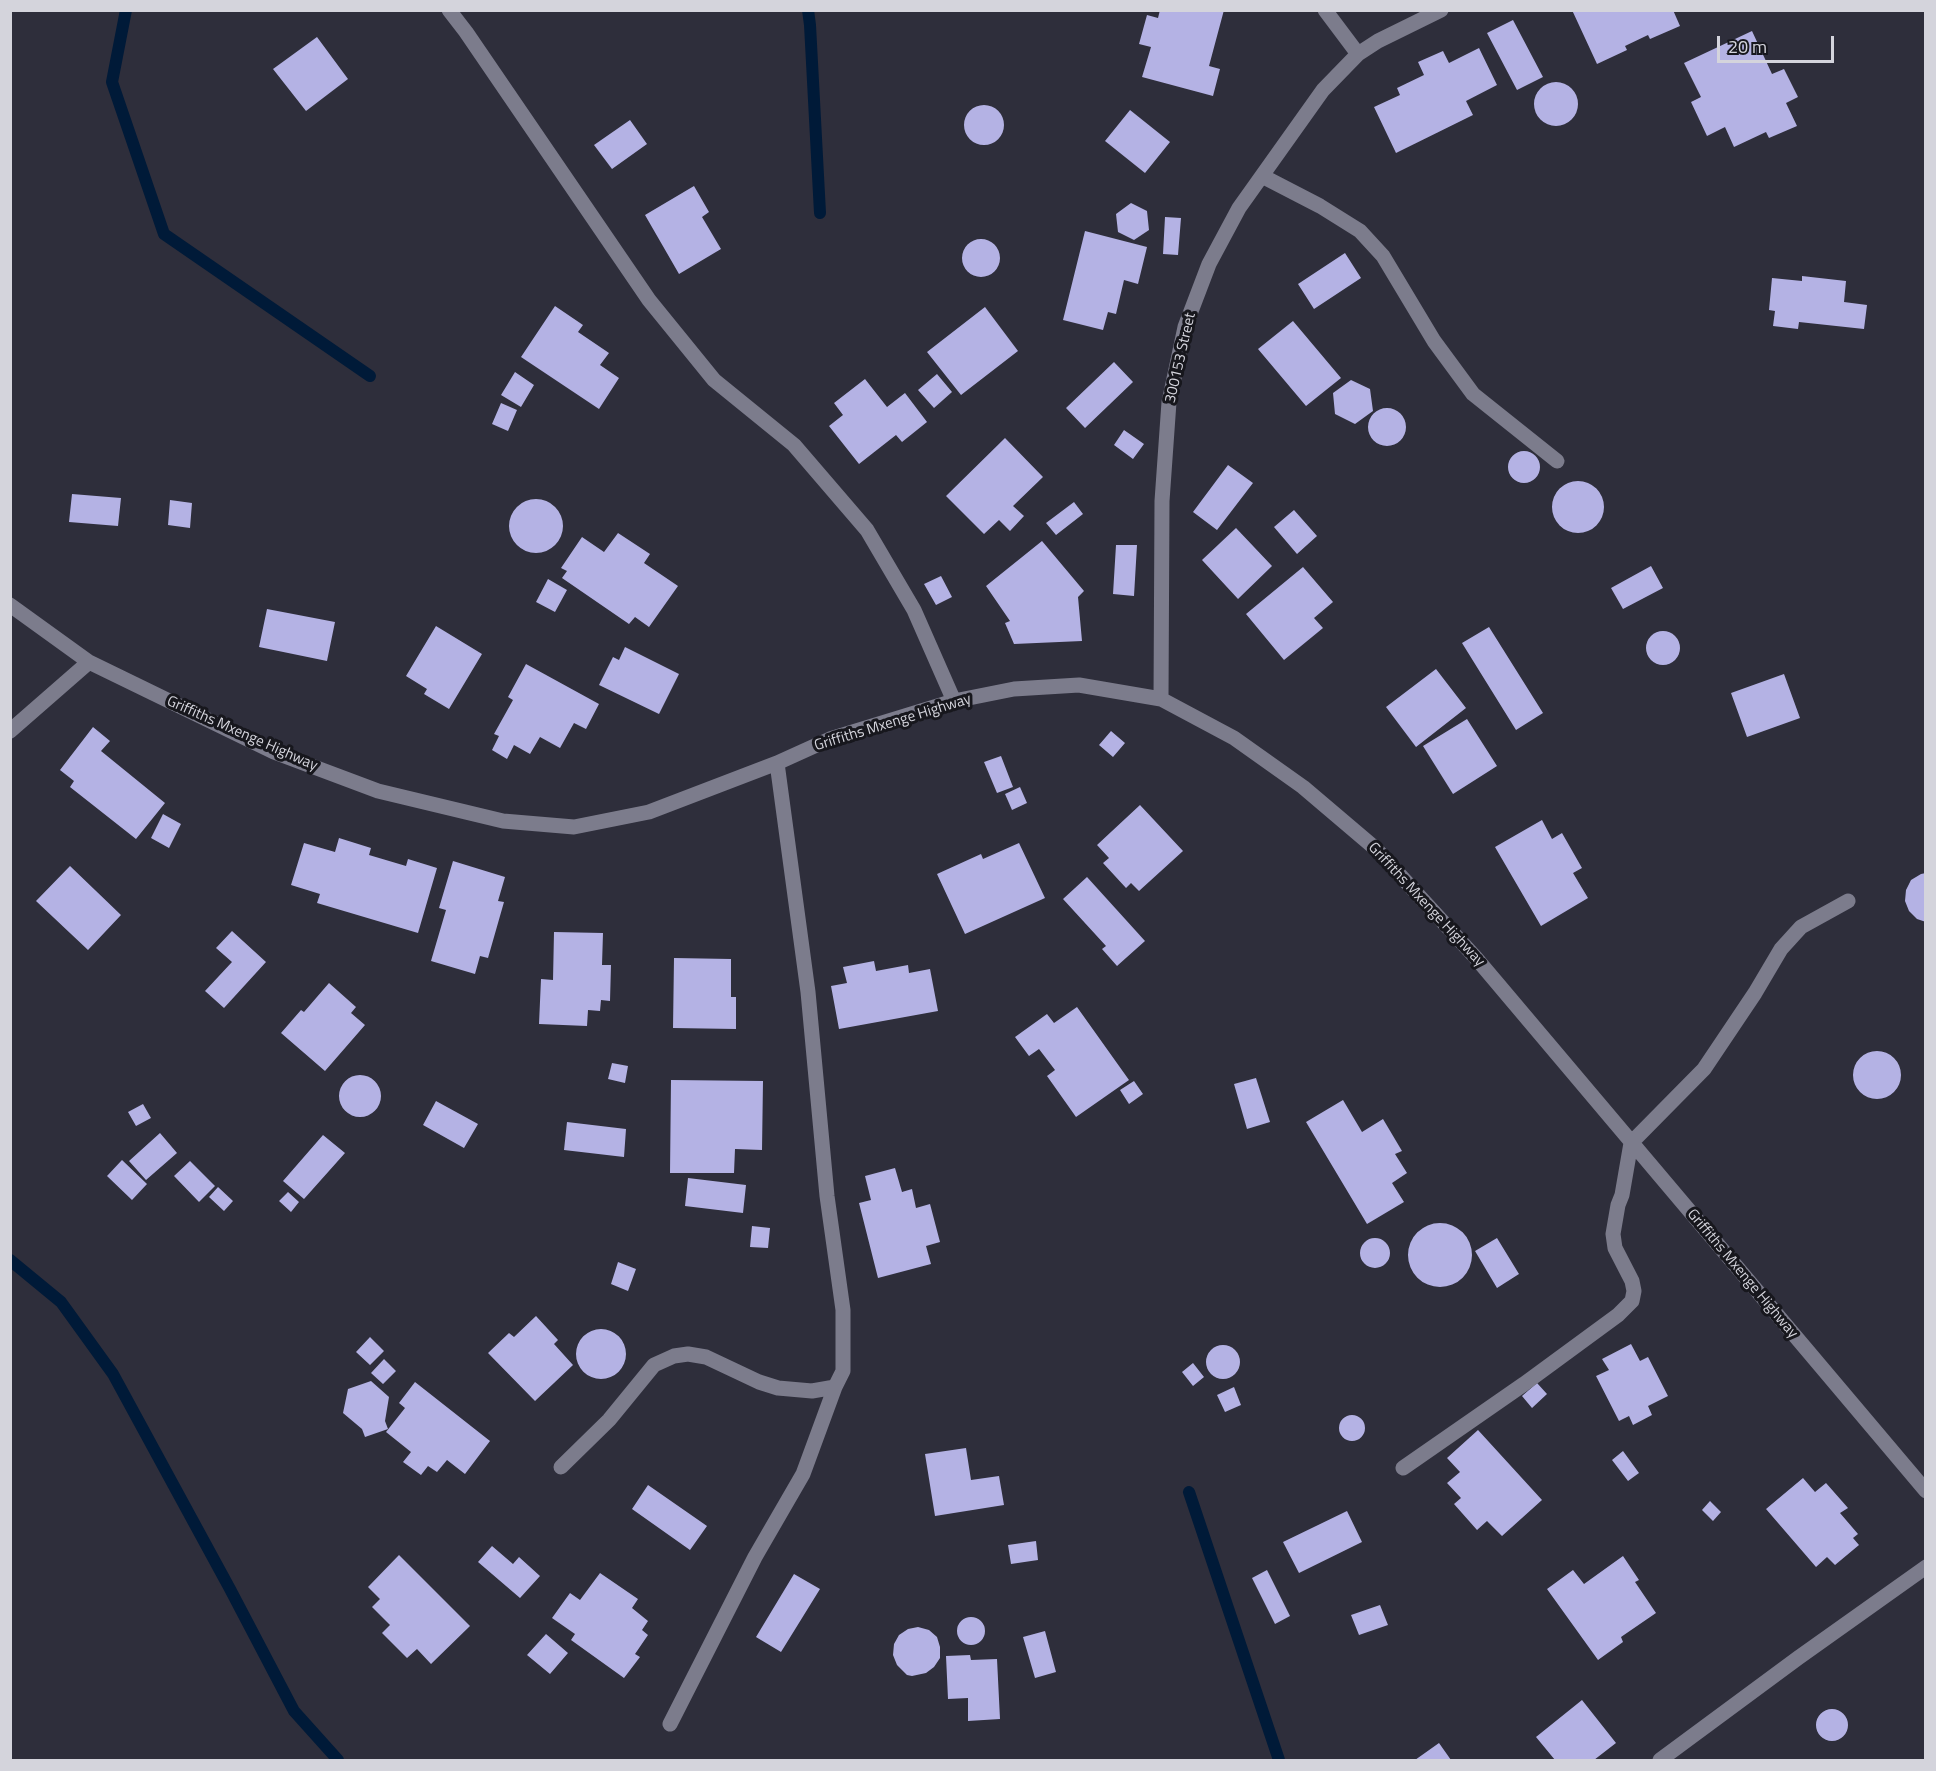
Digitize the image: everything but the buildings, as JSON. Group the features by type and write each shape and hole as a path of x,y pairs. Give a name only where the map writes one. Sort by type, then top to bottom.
{"street":[{"path":"449,10 656,309 714,380 794,445 867,530 914,610 954,701"},
{"path":"1325,10 1358,54"},
{"name":"300153 Street","path":"1161,699 1162,501 1169,402 1185,327 1209,264 1239,208 1323,90 1358,54 1378,40 1441,10"},
{"path":"1262,176 1320,206 1360,231 1383,256 1434,341 1473,394 1557,461"},
{"name":"Griffiths Mxenge Highway","path":"10,605 89,662 274,752 378,791 503,821 574,827 649,812 777,763 830,739 954,701 1014,689 1079,685 1161,699 1234,738 1303,787 1376,849 1476,957 1926,1491"},
{"path":"10,731 89,662"},
{"path":"670,1724 756,1557 803,1474 843,1371 843,1310 827,1196 808,992 777,763"},
{"path":"1403,1468 1524,1384 1618,1315 1632,1301 1634,1291 1615,1248 1613,1234 1631,1143 1704,1069 1755,993 1781,949 1801,927 1848,901"},
{"path":"561,1467 609,1420 654,1365 674,1356 688,1354 706,1357 759,1382 778,1388 812,1391 835,1387"},
{"path":"1660,1761 1798,1658 1926,1567"}],"waterway":[{"path":"126,10 112,82 164,234 370,376"},
{"path":"808,10 820,213"},
{"path":"10,1260 61,1302 113,1374 294,1711 338,1760"},
{"path":"1189,1492 1279,1760"}]}
